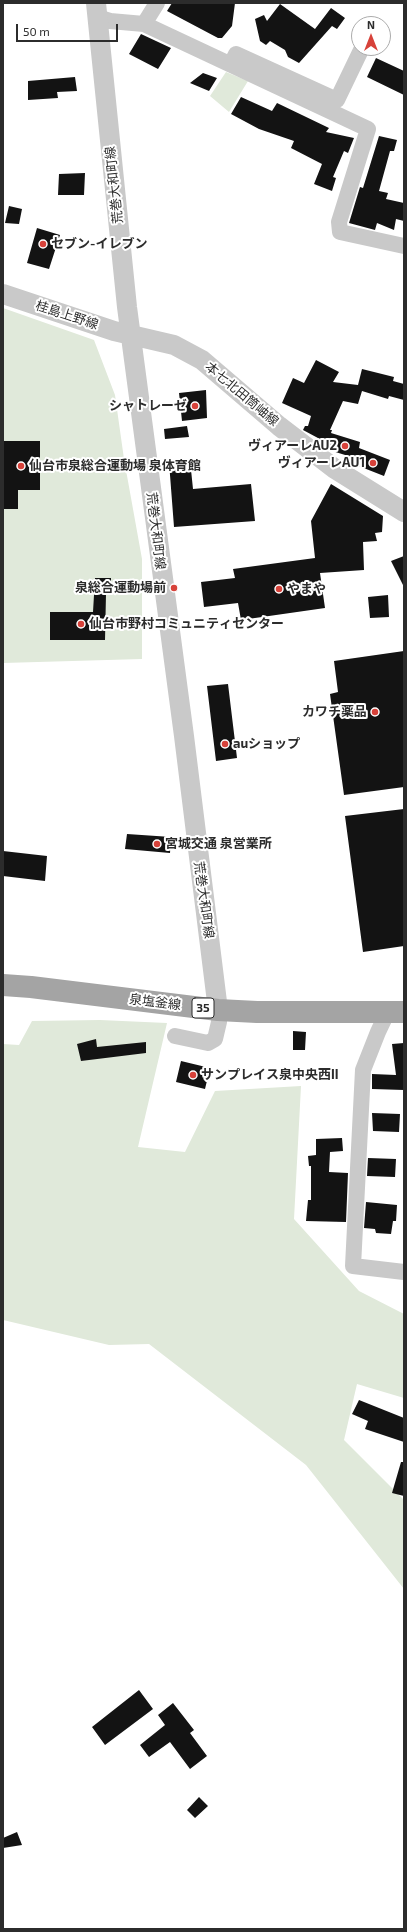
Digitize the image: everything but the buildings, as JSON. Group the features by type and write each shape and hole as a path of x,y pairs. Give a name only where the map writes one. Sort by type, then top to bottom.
{"main road":[{"name":"泉塩釜線","path":"3,985 31,987 218,1010 257,1012 396,1012"}],"street":[{"path":"144,24 158,3"},
{"path":"96,10 110,21 144,24 368,129 339,222 340,232 404,246"},
{"name":"荒巻大和町線","path":"96,10 131,334 218,1010"},
{"path":"231,64 236,54 337,100 358,56"},
{"name":"桂島上野線","path":"3,294 114,331 131,334"},
{"name":"本七北田筒岫線","path":"131,334 174,345 202,360 279,426 335,469 404,512"},
{"path":"175,1036 196,1042 208,1043 215,1039 218,1034 218,1010"},
{"path":"396,1012 378,1032 363,1070 353,1266 404,1272"}],"green space":[{"path":"226,72 248,81 229,112 210,96"},
{"path":"3,308 94,340 115,395 124,459 142,559 142,659 3,663"},
{"path":"100,1020 167,1023 138,1147 185,1152 215,1091 301,1086 294,1219 359,1291 404,1314 404,1398 357,1384 344,1440 404,1500 404,1589 306,1465 149,1344 109,1345 3,1320 3,1044 19,1045 32,1021"}],"place":[{"name":"セブン-イレブン","path":"43,244"},
{"name":"シャトレーゼ","path":"195,406"},
{"name":"ヴィアーレAU2","path":"345,446"},
{"name":"ヴィアーレAU1","path":"373,463"},
{"name":"仙台市泉総合運動場 泉体育館","path":"21,466"},
{"name":"泉総合運動場前","path":"174,588"},
{"name":"やまや","path":"279,589"},
{"name":"仙台市野村コミュニティセンター","path":"81,624"},
{"name":"カワチ薬品","path":"375,712"},
{"name":"auショップ","path":"225,744"},
{"name":"宮城交通 泉営業所","path":"157,844"},
{"name":"サンプレイス泉中央西II","path":"193,1075"}]}
